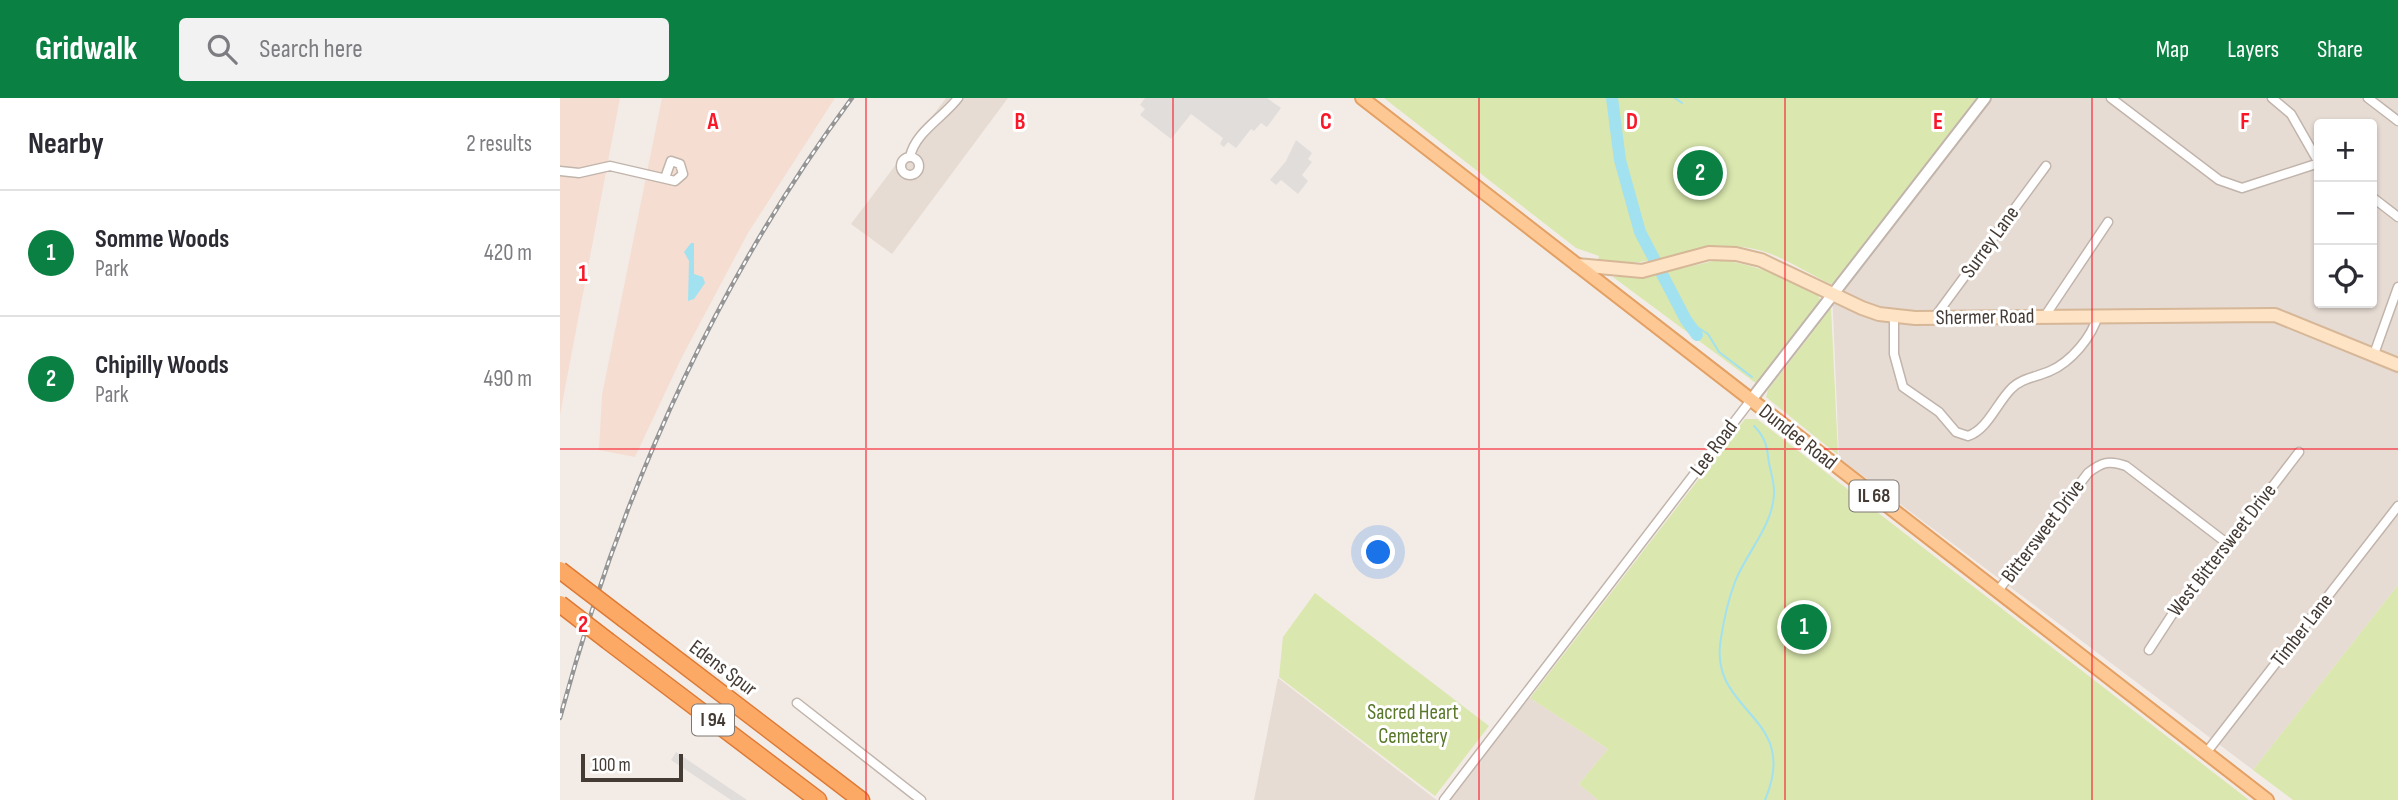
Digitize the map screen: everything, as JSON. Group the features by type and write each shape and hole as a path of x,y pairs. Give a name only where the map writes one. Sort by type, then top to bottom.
{"highway":[{"name":"Edens Spur","path":"560,570 861,800"},
{"name":"I 94","path":"560,604 818,800"}],"main road":[{"name":"Dundee Road","path":"1362,98 2267,800"},
{"name":"Shermer Road","path":"1577,265 1607,270 1650,269 1709,253 1736,254 1761,260 1862,308 1894,316 1934,318 2275,314 2398,365"}],"street":[{"path":"910,157 932,124 945,116 958,98"},
{"name":"Lee Road","path":"1444,800 1985,98"},
{"path":"2111,98 2219,180 2242,188 2314,165"},
{"path":"2272,98 2291,114 2314,154"},
{"path":"2368,98 2398,121"},
{"path":"560,171 579,173 610,166 665,178"},
{"name":"Surrey Lane","path":"1934,318 2046,166"},
{"path":"2377,201 2398,217"},
{"path":"2045,316 2108,222"},
{"path":"2374,354 2398,287"},
{"path":"1894,316 1894,354 1903,387 1939,412 1955,432 1968,436 1978,431 2017,384 2051,371 2068,359 2091,332 2098,315"},
{"name":"West Bittersweet Drive","path":"2149,650 2181,601 2194,589 2299,452"},
{"name":"Bittersweet Drive","path":"1997,592 2088,473 2101,463 2114,462 2126,466 2228,544"},
{"name":"Timber Lane","path":"2206,753 2398,506"},
{"path":"797,703 921,800"}],"shaded area":[{"path":"560,98 620,98 560,415"},
{"path":"662,98 835,98 748,233 681,359 635,457 599,450 602,395"},
{"path":"946,98 1008,98 892,254 851,224"},
{"path":"1145,98 1267,98 1281,108 1267,127 1261,123 1254,131 1251,129 1236,148 1228,142 1224,147 1220,144 1223,138 1191,114 1171,139 1140,115 1145,109 1140,105"},
{"path":"1979,98 2398,98 2398,585 2253,770 1839,458 1832,289"},
{"path":"1296,140 1312,153 1308,159 1312,162 1302,175 1308,181 1298,194 1281,180 1276,185 1270,180 1286,161"},
{"path":"1278,678 1434,798 1437,800 1254,800"},
{"path":"1527,696 1608,749 1579,784 1598,800 1447,800"},
{"path":"676,752 747,800 731,800 671,760"}],"green space":[{"path":"1384,98 1977,98 1833,285 1781,258 1749,248 1710,248 1636,262 1598,260 1599,256 1576,248"},
{"path":"1718,260 1745,264 1770,273 1818,295 1821,301 1757,384 1613,277 1653,275"},
{"path":"1831,308 1838,455 1766,397 1768,390"},
{"path":"1745,419 1757,419 2249,800 1598,800 1579,784 1608,749 1530,698"},
{"path":"2398,585 2398,800 2293,800 2253,770"},
{"name":"Sacred Heart Cemetery","path":"1315,593 1489,726 1435,796 1279,677 1283,637"}],"water":[{"path":"694,243 694,274 703,277 705,283 694,299 688,301 689,261 684,252"}],"waterway":[{"path":"1612,98 1620,160 1640,232 1686,320 1697,335"},
{"path":"1675,98 1682,103"},
{"path":"1686,320 1708,334 1719,352 1752,377"},
{"path":"1754,426 1767,447 1774,495 1769,518 1740,571 1730,596 1721,638 1720,663 1727,683 1764,731 1772,749 1773,771 1765,800"}],"railway":[{"path":"560,718 584,635 612,554 642,473 677,394 715,317 757,242 802,169 852,98"}],"place":[{"name":"Chipilly Woods","path":"1700,173"},
{"name":"Somme Woods","path":"1804,627"}]}
